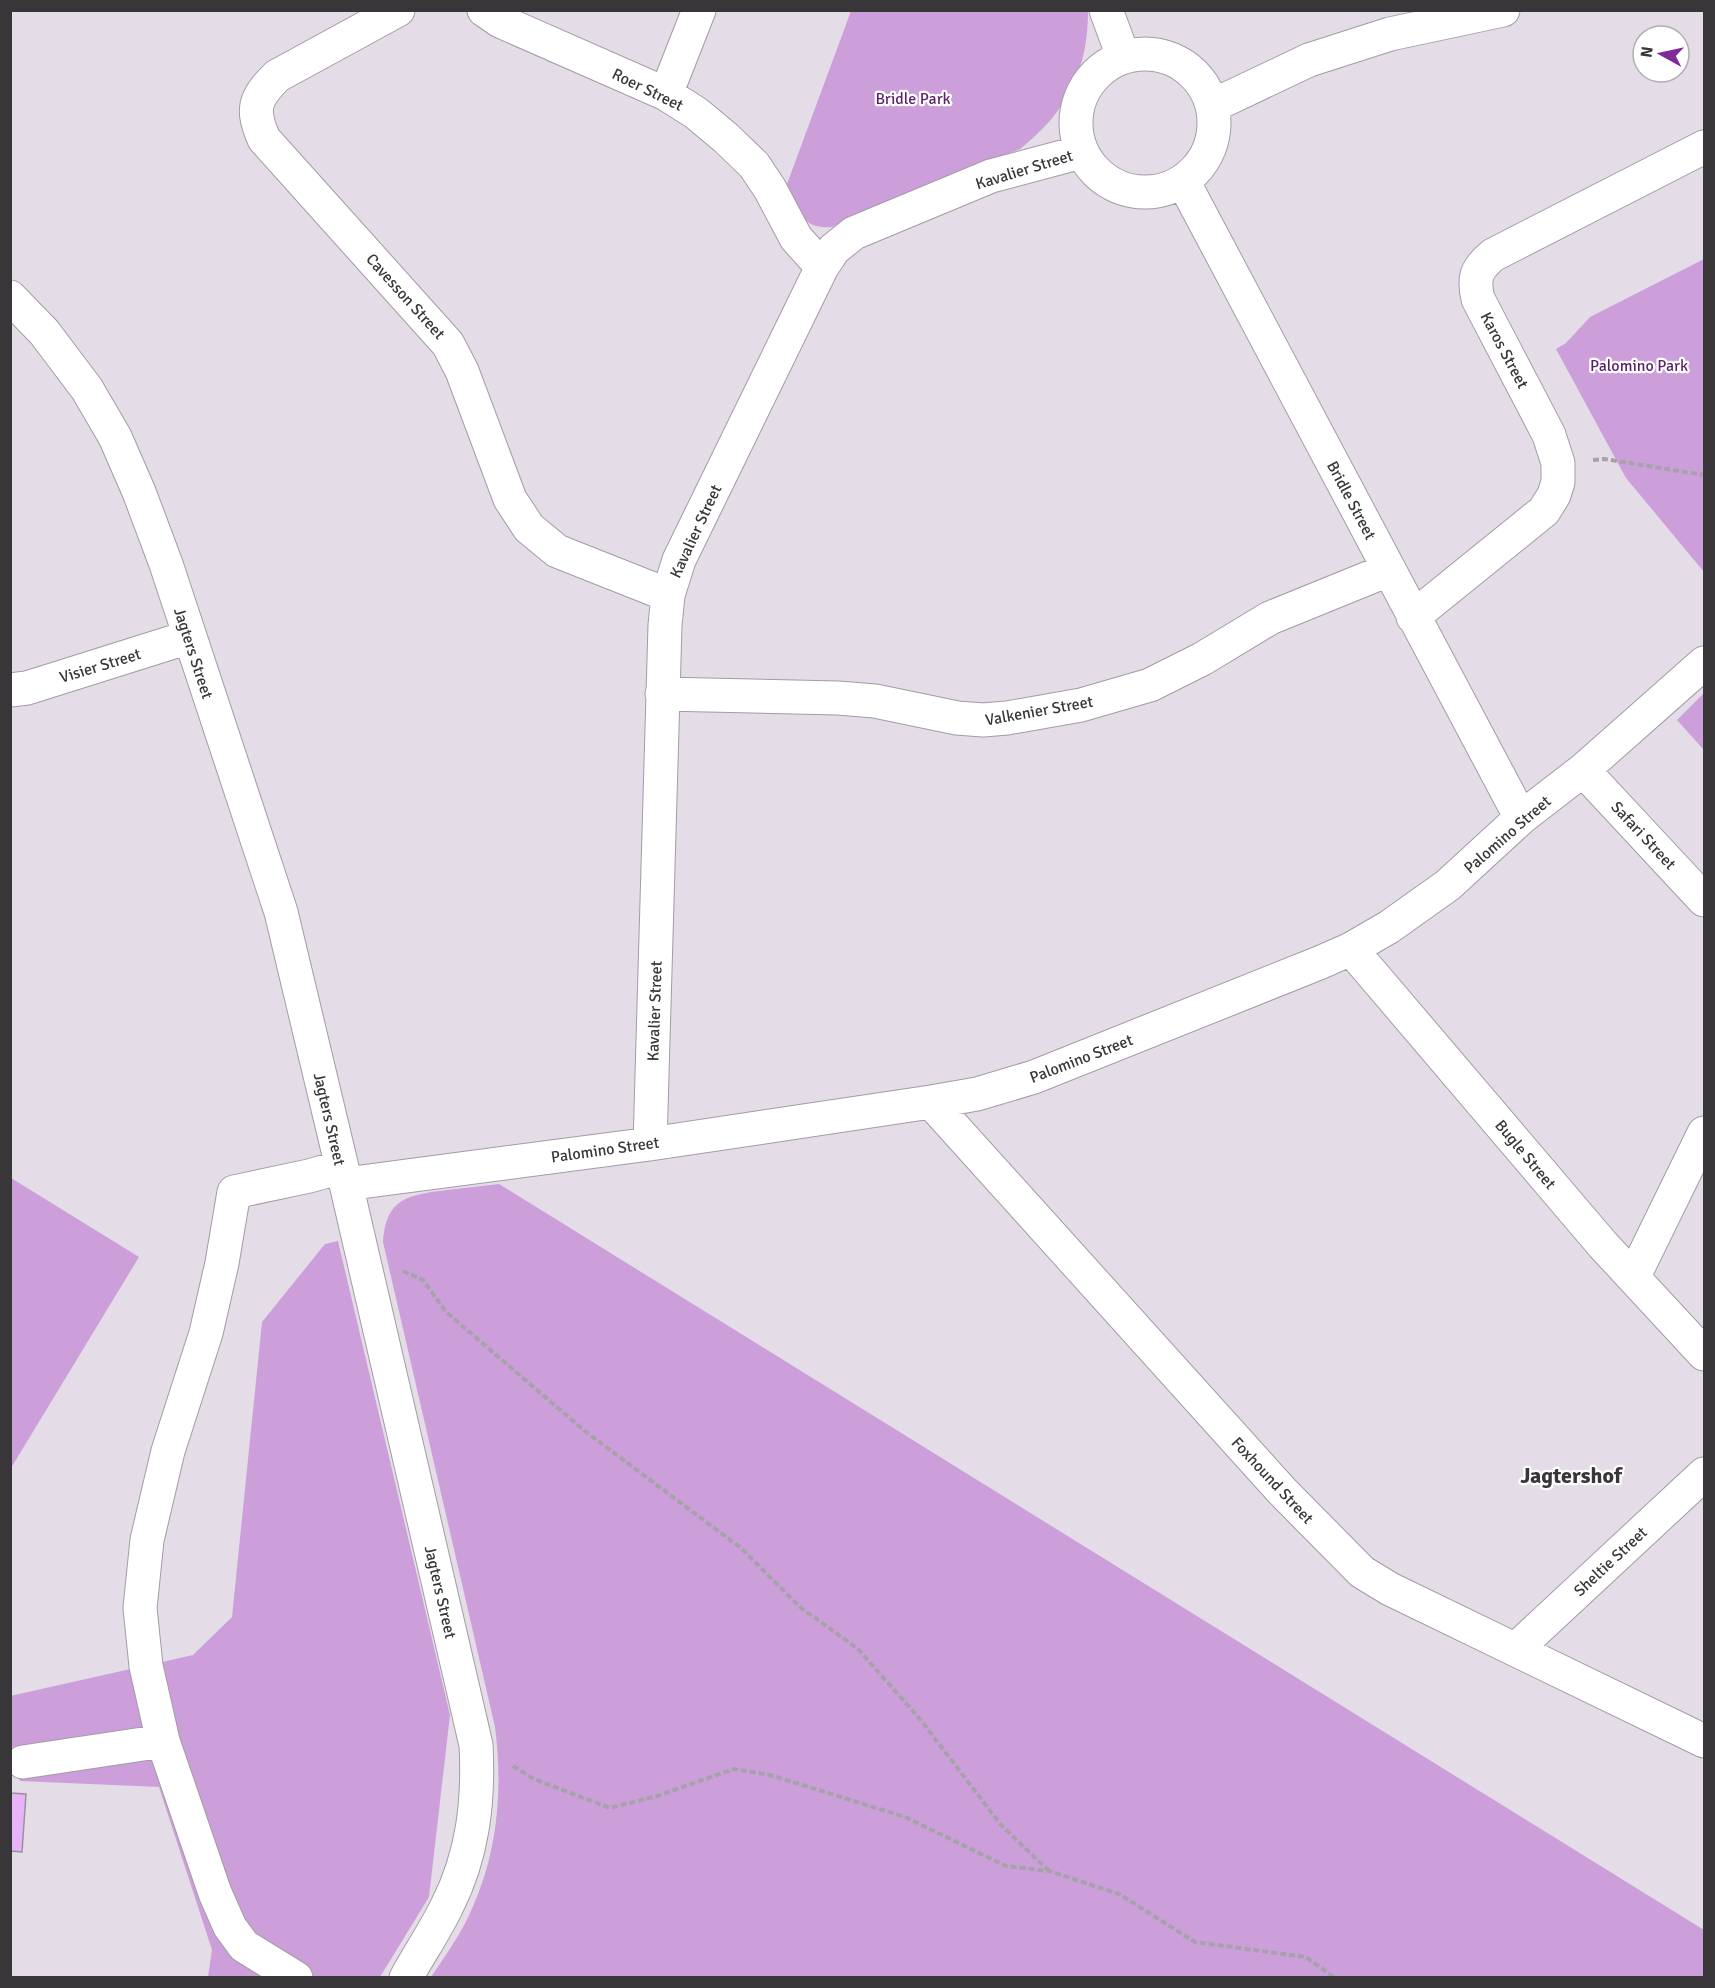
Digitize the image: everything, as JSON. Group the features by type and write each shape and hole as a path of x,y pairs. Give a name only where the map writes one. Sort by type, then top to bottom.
{"street":[{"name":"Cavesson Street","path":"398,10 277,76 264,89 257,104 256,121 264,139 448,344 462,371 510,499 529,528 557,551 668,595"},
{"name":"Roer Street","path":"484,10 500,21 666,94 696,113 754,165 770,189 796,238 822,267"},
{"path":"666,94 699,10"},
{"path":"1106,10 1123,56"},
{"path":"1212,106 1388,22 1503,10"},
{"path":"1151,53 1178,62 1200,80 1212,106 1214,127 1209,148 1198,167 1183,181 1155,192 1125,190 1099,176 1081,152 1075,123 1081,95 1098,71 1123,56 1151,53"},
{"name":"Karos Street","path":"1413,617 1544,511 1554,495 1558,482 1558,463 1549,435 1478,299 1476,290 1479,269 1493,255 1704,147"},
{"name":"Kavalier Street","path":"650,1144 665,625 668,595 680,560 822,267 834,249 854,233 991,176 1081,152"},
{"name":"Bridle Street","path":"1183,181 1521,818"},
{"name":"Jagters Street","path":"10,297 44,332 87,389 116,437 162,553 281,912 362,1251 476,1745 478,1779 475,1813 466,1856 447,1906 405,1977"},
{"name":"Valkenier Street","path":"663,694 838,698 875,701 957,718 983,720 1007,718 1081,705 1150,685 1202,659 1270,618 1388,570"},
{"name":"Visier Street","path":"10,690 27,688 189,637"},
{"name":"Palomino Street","path":"163,1742 146,1666 140,1608 147,1540 168,1451 206,1333 222,1263 234,1192 309,1176 344,1175 650,1144 977,1094 1034,1077 1351,949 1389,927 1448,885 1521,818 1583,770 1704,663"},
{"name":"Safari Street","path":"1583,770 1704,900"},
{"name":"Bugle Street","path":"1351,949 1595,1236 1704,1354"},
{"name":"Foxhound Street","path":"931,1102 1282,1491 1362,1572 1390,1589 1704,1741"},
{"path":"1634,1276 1704,1133"},
{"name":"Sheltie Street","path":"1516,1649 1704,1474"},
{"path":"23,1762 163,1742 215,1893 230,1927 243,1946 296,1977"}],"path":[{"path":"1558,463 1604,459 1704,476"},
{"path":"362,1251 423,1280 446,1312 586,1432 741,1548 800,1607 857,1648 920,1719 1001,1825 1049,1871"},
{"path":"476,1745 498,1755 534,1779 610,1808 657,1796 734,1769 770,1775 905,1817 1006,1866 1049,1871 1119,1894 1195,1942 1306,1957 1335,1977"}],"green space":[{"name":"Bridle Park","path":"851,11 1088,11 1084,52 1072,88 1050,120 1020,149 832,227 822,227 813,225 801,216 787,184"},
{"name":"Palomino Park","path":"1704,259 1704,572 1626,478 1556,349 1566,343 1590,317"},
{"path":"1704,693 1704,750 1677,720"},
{"path":"11,1178 139,1257 11,1468"},
{"path":"499,1184 1704,1930 1704,1977 431,1977 467,1920 487,1866 493,1843 498,1797 497,1751 495,1727 383,1242 389,1216 402,1201 421,1194"},
{"path":"338,1241 450,1715 429,1897 380,1977 208,1977 212,1950 159,1787 20,1781 11,1741 10,1696 193,1655 232,1617 262,1322 325,1244"}],"building":[{"path":"10,1793 26,1794 22,1852 10,1851"}],"district":[{"name":"Jagtershof","path":"1571,1475"}]}
